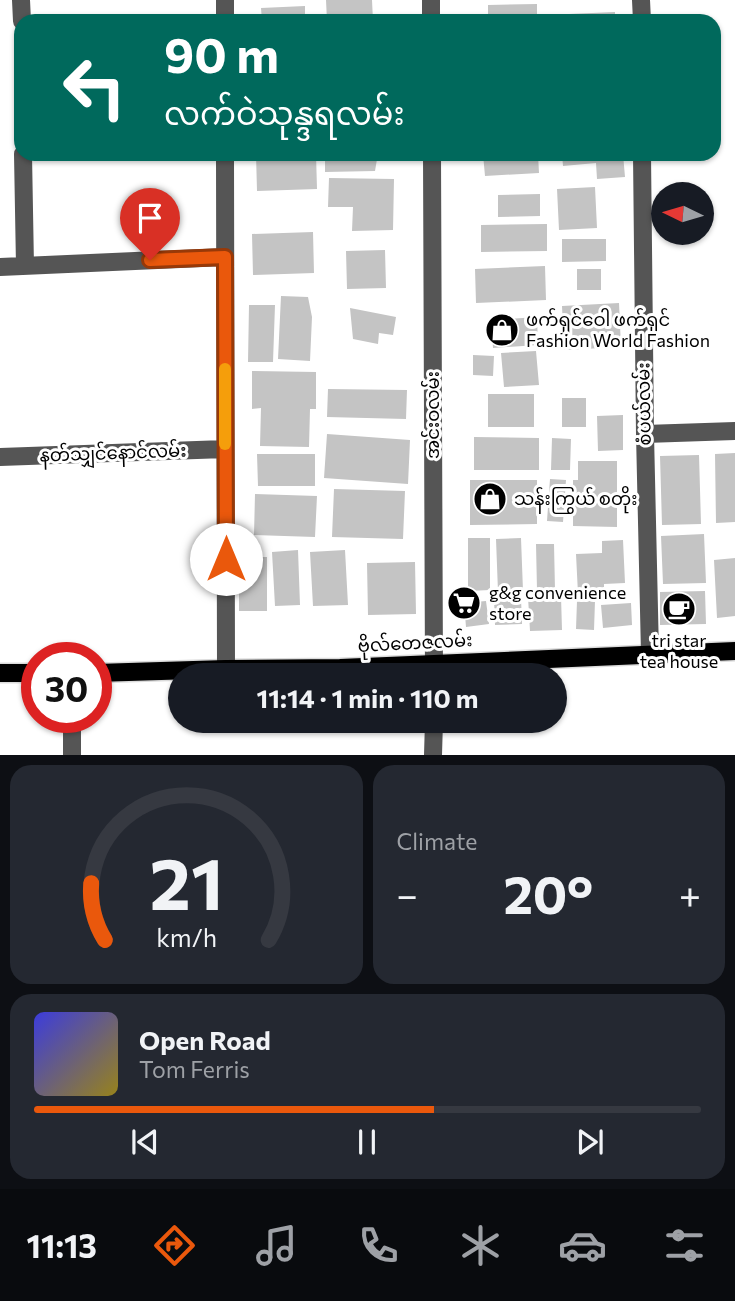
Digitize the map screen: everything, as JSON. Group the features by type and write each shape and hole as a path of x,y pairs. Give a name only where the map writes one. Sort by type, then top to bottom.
{"main road":[{"name":"ဗိုလ်တေဇလမ်း","path":"521,663 650,654 735,652"},
{"name":"ဗိုလ်တေဇလမ်း","path":"112,672 168,670"},
{"path":"0,673 21,673"}],"street":[{"path":"23,161 24,266"},
{"path":"225,161 226,663"},
{"name":"အင်းဝလမ်း","path":"432,161 435,663"},
{"name":"စံပယ်လမ်း","path":"642,161 650,654"},
{"path":"0,267 225,257"},
{"path":"645,434 735,431"},
{"name":"နတ်သျှင်နောင်လမ်း","path":"0,457 225,449"},
{"path":"72,733 72,755"},
{"path":"433,755 434,733"}],"building":[{"path":"326,0 372,0 373,14 327,14"},
{"path":"537,4 537,14 488,14 488,5"},
{"path":"305,6 305,14 261,14 261,8"},
{"path":"615,12 615,14 569,14"},
{"path":"256,161 316,161 317,189 257,191"},
{"path":"325,161 377,161 375,171 325,172"},
{"path":"484,161 538,161 539,173 485,176"},
{"path":"563,161 624,161 625,177 597,179 596,163 563,166"},
{"path":"329,178 394,179 393,230 352,231 353,207 328,207"},
{"path":"595,187 597,228 559,230 557,189"},
{"path":"540,194 540,216 498,217 498,195"},
{"path":"547,224 547,251 481,252 481,225"},
{"path":"313,232 314,273 253,275 252,234"},
{"path":"562,239 606,239 606,261 562,262"},
{"path":"385,250 386,288 347,289 346,251"},
{"path":"545,266 546,300 476,303 475,269"},
{"path":"577,269 601,269 601,290 577,290"},
{"path":"281,296 308,297 312,317 310,361 278,359"},
{"path":"619,303 621,347 564,350 562,306"},
{"path":"249,305 275,305 273,362 248,362"},
{"path":"350,308 396,317 393,335 379,333 378,344 353,339"},
{"path":"537,317 538,345 493,348 491,320"},
{"path":"536,351 539,385 504,387 501,353"},
{"path":"473,355 494,356 493,376 473,375"},
{"path":"252,371 316,372 316,409 310,409 309,447 260,446 261,408 252,409"},
{"path":"328,389 407,390 406,419 327,417"},
{"path":"488,394 534,394 534,427 488,427"},
{"path":"562,398 586,398 586,427 562,427"},
{"path":"623,415 623,450 598,451 597,416"},
{"path":"327,434 410,440 408,484 324,478"},
{"path":"474,437 539,438 539,470 474,470"},
{"path":"552,438 571,439 570,470 551,470"},
{"path":"735,453 735,522 716,523 715,454"},
{"path":"257,454 315,454 315,486 258,486"},
{"path":"699,455 701,524 662,525 660,456"},
{"path":"578,461 617,461 617,527 573,526 573,480 578,480"},
{"path":"550,479 566,480 563,522 547,521"},
{"path":"470,480 537,480 537,524 470,525"},
{"path":"334,489 405,491 403,539 332,537"},
{"path":"255,494 317,496 315,537 254,535"},
{"path":"704,534 706,583 663,584 661,536"},
{"path":"468,538 490,538 490,590 468,591"},
{"path":"521,538 523,591 498,592 496,539"},
{"path":"623,540 625,583 604,584 604,593 578,594 576,554 602,553 602,541"},
{"path":"536,544 554,544 555,590 537,590"},
{"path":"298,550 300,605 275,606 272,552"},
{"path":"345,550 348,605 313,606 310,552"},
{"path":"239,557 267,557 267,611 239,611"},
{"path":"735,558 735,616 717,618 714,560"},
{"path":"415,562 416,614 368,615 367,563"},
{"path":"705,591 706,624 660,625 660,592"},
{"path":"561,596 562,630 530,631 528,597"},
{"path":"521,598 522,624 495,625 494,599"},
{"path":"486,601 489,624 466,627 464,603"},
{"path":"577,601 595,601 594,630 576,629"},
{"path":"631,603 632,625 603,628 601,605"}],"slow traffic":[{"path":"225,369 225,444"}],"place":[{"name":"ဖက်ရှင်ဝေါ ဖက်ရှင် Fashion World Fashion","path":"502,330"},
{"name":"သန်းကြွယ် စတိုး","path":"490,499"},
{"name":"g&g convenience store","path":"464,603"},
{"name":"tri star tea house","path":"679,609"}],"route":[{"path":"150,260 225,257 226,559"}]}
